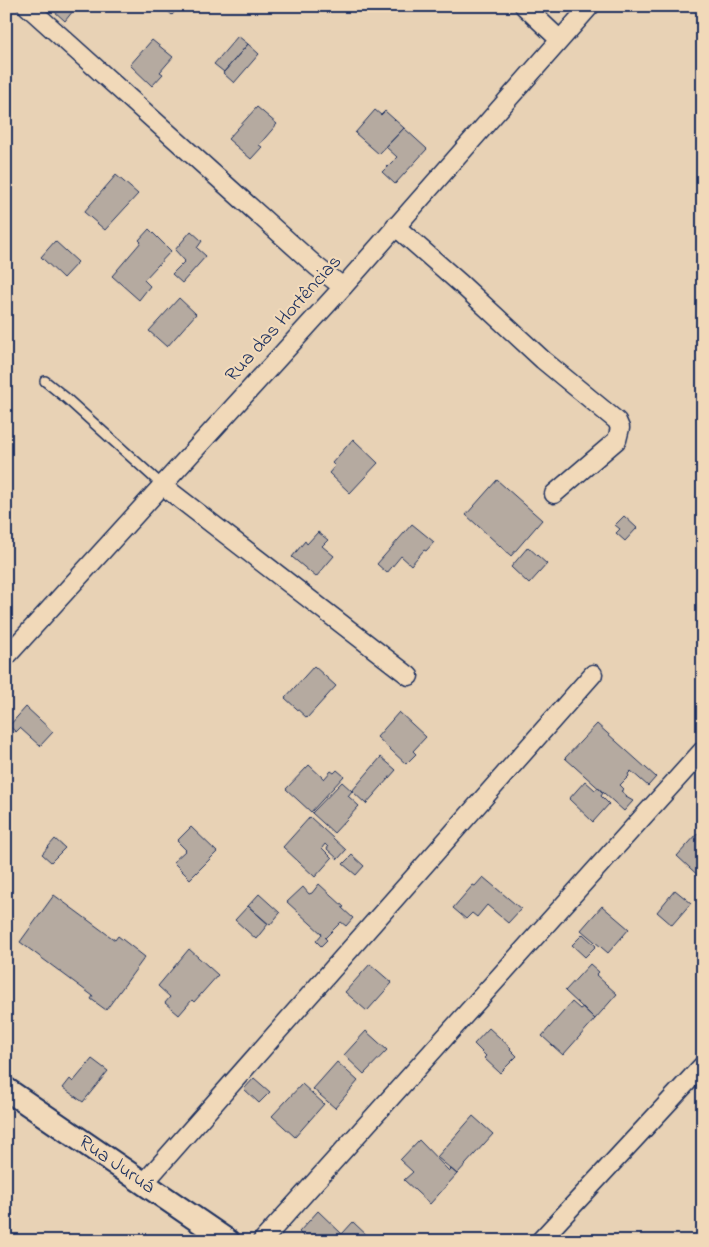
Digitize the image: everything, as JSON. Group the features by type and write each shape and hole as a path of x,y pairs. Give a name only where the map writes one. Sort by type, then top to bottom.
{"street":[{"path":"27,6 317,267 343,287"},
{"path":"524,6 560,40"},
{"name":"Rua das Hortências","path":"6,657 343,287 590,6"},
{"path":"395,226 543,360 616,421 620,428 617,440 554,494"},
{"path":"162,485 409,676"},
{"path":"144,1182 593,674"},
{"path":"262,1241 703,750"},
{"path":"540,1241 703,1065"},
{"name":"Rua Juruá","path":"6,1088 228,1241"}],"lane":[{"path":"45,381 162,485"}],"building":[{"path":"59,6 77,6 65,21 54,11"},
{"path":"162,6 180,6 172,15"},
{"path":"238,36 248,44 224,72 214,64"},
{"path":"152,40 173,57 160,72 163,74 152,86 130,65"},
{"path":"248,44 259,54 234,83 223,73"},
{"path":"257,107 277,124 259,145 262,147 251,159 228,139"},
{"path":"375,110 381,115 385,111 404,128 379,154 355,133"},
{"path":"404,128 427,149 395,184 382,172 397,157 386,147"},
{"path":"116,175 138,194 105,230 84,212"},
{"path":"149,229 171,251 144,280 150,286 139,300 112,276 141,242 139,240"},
{"path":"191,231 202,241 197,248 206,256 182,283 172,274 185,261 175,250"},
{"path":"55,241 78,262 63,278 41,257"},
{"path":"179,298 196,314 167,347 149,331"},
{"path":"353,439 378,463 350,493 329,473 335,466 332,463"},
{"path":"497,480 542,520 511,556 466,515"},
{"path":"624,516 637,528 625,541 616,533 620,529 615,525"},
{"path":"412,524 434,542 411,565 401,556 387,573 377,564"},
{"path":"318,532 328,540 322,546 334,556 316,577 292,557 305,541 307,544"},
{"path":"528,547 547,564 529,584 511,567"},
{"path":"314,666 336,686 307,718 285,698"},
{"path":"26,707 53,732 40,746 20,728 16,732 9,726"},
{"path":"399,712 426,737 413,751 416,754 406,764 377,737"},
{"path":"597,724 656,777 648,786 631,771 628,774 629,776 620,785 624,789 621,791 633,801 624,811 565,758"},
{"path":"381,757 396,770 366,804 352,791"},
{"path":"309,765 324,779 331,771 334,773 337,770 344,776 311,812 286,789"},
{"path":"585,781 595,790 598,788 603,793 601,796 609,804 593,822 569,799"},
{"path":"342,782 352,791 348,796 359,806 334,833 312,813"},
{"path":"310,817 346,850 338,859 327,849 328,847 325,844 322,848 332,858 315,877 283,847"},
{"path":"191,827 217,852 190,879 173,862 186,850 177,841"},
{"path":"698,833 703,837 703,880 677,856"},
{"path":"55,839 65,848 51,862 42,854"},
{"path":"352,855 364,866 356,875 343,864"},
{"path":"483,877 521,909 508,923 487,905 477,917 472,913 466,919 453,908 473,885 475,886"},
{"path":"319,884 353,918 346,926 341,922 325,938 327,940 321,946 316,941 322,934 287,902 303,887 309,894"},
{"path":"675,890 691,903 672,925 657,912"},
{"path":"259,894 280,913 270,925 248,906"},
{"path":"54,895 115,940 118,936 145,957 106,1010 91,999 93,996 20,942"},
{"path":"248,906 268,924 256,939 235,920"},
{"path":"602,906 629,929 608,953 581,930"},
{"path":"583,934 596,946 585,957 572,945"},
{"path":"189,949 218,975 194,1002 192,1000 179,1015 165,1003 170,997 158,986"},
{"path":"370,964 392,983 367,1011 345,992"},
{"path":"590,964 599,972 596,975 617,994 595,1019 565,991"},
{"path":"572,1002 580,1009 583,1007 595,1019 563,1055 542,1036"},
{"path":"489,1028 517,1056 500,1073 484,1058 486,1056 474,1044"},
{"path":"366,1031 387,1050 364,1074 344,1055"},
{"path":"92,1059 108,1071 83,1102 63,1088 70,1079 73,1082"},
{"path":"337,1062 358,1081 335,1108 313,1089"},
{"path":"254,1078 270,1092 259,1103 244,1089"},
{"path":"302,1084 324,1104 295,1137 272,1116"},
{"path":"473,1116 493,1134 457,1174 437,1157"},
{"path":"419,1140 449,1171 451,1169 457,1174 430,1204 404,1180 413,1172 400,1160"},
{"path":"318,1211 342,1234 353,1222 373,1241 308,1241 299,1232"}]}
